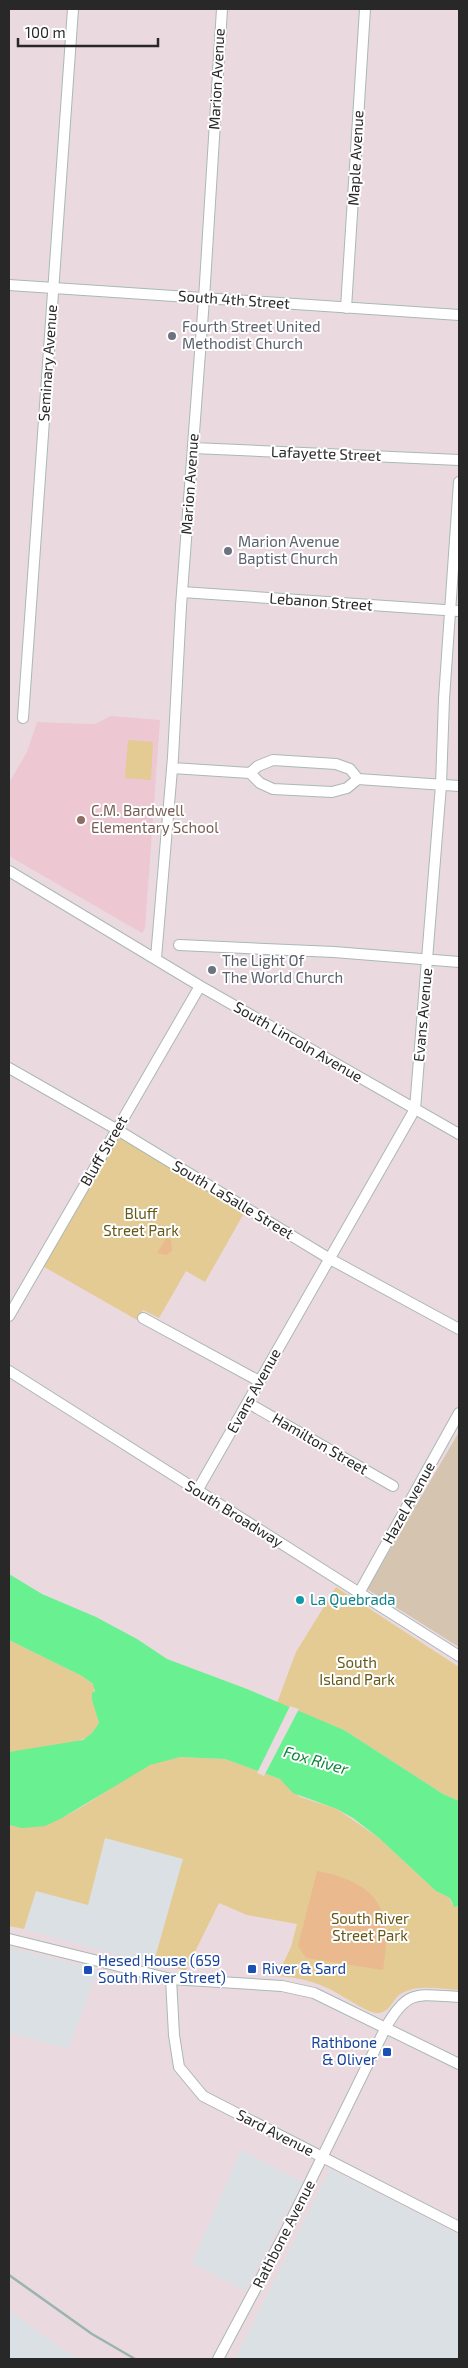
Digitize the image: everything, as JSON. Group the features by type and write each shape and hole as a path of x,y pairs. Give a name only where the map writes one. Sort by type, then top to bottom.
{"street":[{"name":"Seminary Avenue","path":"24,718 73,9"},
{"name":"Marion Avenue","path":"156,958 172,768 182,592 204,299 222,9"},
{"name":"Maple Avenue","path":"346,308 364,9"},
{"name":"South 4th Street","path":"9,285 459,315"},
{"name":"Lafayette Street","path":"193,448 459,460"},
{"name":"Evans Avenue","path":"197,1491 415,1109 454,611 459,482"},
{"name":"Lebanon Street","path":"182,592 454,611"},
{"path":"250,773 258,766 272,760 336,764 350,769 358,779"},
{"path":"172,768 250,773 260,783 273,789 332,792 347,788 358,779 459,786"},
{"name":"South Lincoln Avenue","path":"9,871 200,986 459,1134"},
{"path":"179,945 334,952 459,962"},
{"name":"Bluff Street","path":"9,1316 200,986"},
{"name":"South LaSalle Street","path":"9,1068 330,1259 459,1329"},
{"path":"143,1318 259,1381"},
{"name":"South Broadway","path":"9,1372 459,1656"},
{"name":"Hamilton Street","path":"248,1403 393,1486"},
{"name":"Hazel Avenue","path":"358,1593 459,1413"},
{"path":"9,1939 171,1979 282,1986 314,1993 459,2064"},
{"name":"Sard Avenue","path":"171,1979 174,2034 179,2067 203,2096 459,2226"},
{"name":"Rathbone Avenue","path":"218,2359 323,2158 398,2006 412,1996 459,1997"}],"shaded area":[{"name":"C.M. Bardwell Elementary School","path":"111,716 160,720 145,928 142,933 9,856 9,783 27,752 37,722 95,724"},
{"path":"459,1432 459,1647 367,1589"},
{"path":"105,1838 183,1859 153,1965 24,1929 36,1891 88,1904"},
{"path":"9,1948 98,1970 68,2049 9,2033"},
{"path":"241,2150 302,2182 245,2291 192,2263"},
{"path":"330,2169 459,2235 459,2359 235,2359"},
{"path":"9,2310 56,2345 80,2359 9,2359"}],"green space":[{"path":"128,740 153,742 151,780 125,778"},
{"name":"Bluff Street Park","path":"116,1129 247,1208 205,1282 186,1271 159,1318 143,1310 137,1320 39,1264"},
{"path":"167,1237 171,1240 172,1251 166,1255 157,1253"},
{"name":"South Island Park","path":"336,1587 459,1667 459,1801 443,1794 344,1730 277,1703 296,1652"},
{"path":"9,1640 82,1676 95,1686 92,1700 99,1723 88,1736 57,1747 9,1752"},
{"name":"South River Street Park","path":"180,1757 225,1759 280,1779 300,1797 337,1809 379,1838 436,1891 450,1898 451,1903 457,1907 459,1906 459,1990 431,1988 409,1990 399,1995 385,2011 381,2013 371,2012 319,1985 301,1979 277,1976 291,1947 297,1924 247,1915 219,1903 186,1970 153,1965 183,1859 105,1838 88,1905 36,1891 24,1929 9,1926 9,1825 27,1827 46,1824 64,1817 150,1765"},
{"path":"317,1871 338,1876 355,1883 368,1892 377,1902 383,1915 386,1930 383,1970 306,1958 298,1946"}],"water":[{"name":"Fox River","path":"9,1574 42,1594 96,1617 137,1639 167,1659 247,1689 344,1730 443,1794 459,1801 459,1906 454,1907 450,1898 436,1891 379,1838 353,1818 337,1809 293,1793 280,1779 225,1759 180,1757 150,1765 62,1818 45,1826 22,1828 9,1825 9,1752 83,1740 92,1733 99,1723 92,1700 92,1693 95,1691 93,1684 82,1676 9,1640"}],"pier":[{"path":"290,1706 299,1709 264,1776 257,1773"}],"railway":[{"path":"9,2275 92,2334 135,2359"}],"place":[{"name":"Fourth Street United Methodist Church","path":"172,336"},
{"name":"Marion Avenue Baptist Church","path":"228,551"},
{"name":"C.M. Bardwell Elementary School","path":"81,820"},
{"name":"The Light Of The World Church","path":"212,970"},
{"name":"La Quebrada","path":"300,1600"},
{"name":"River & Sard","path":"252,1969"},
{"name":"Hesed House (659 South River Street)","path":"88,1970"},
{"name":"Rathbone & Oliver","path":"387,2052"}]}
